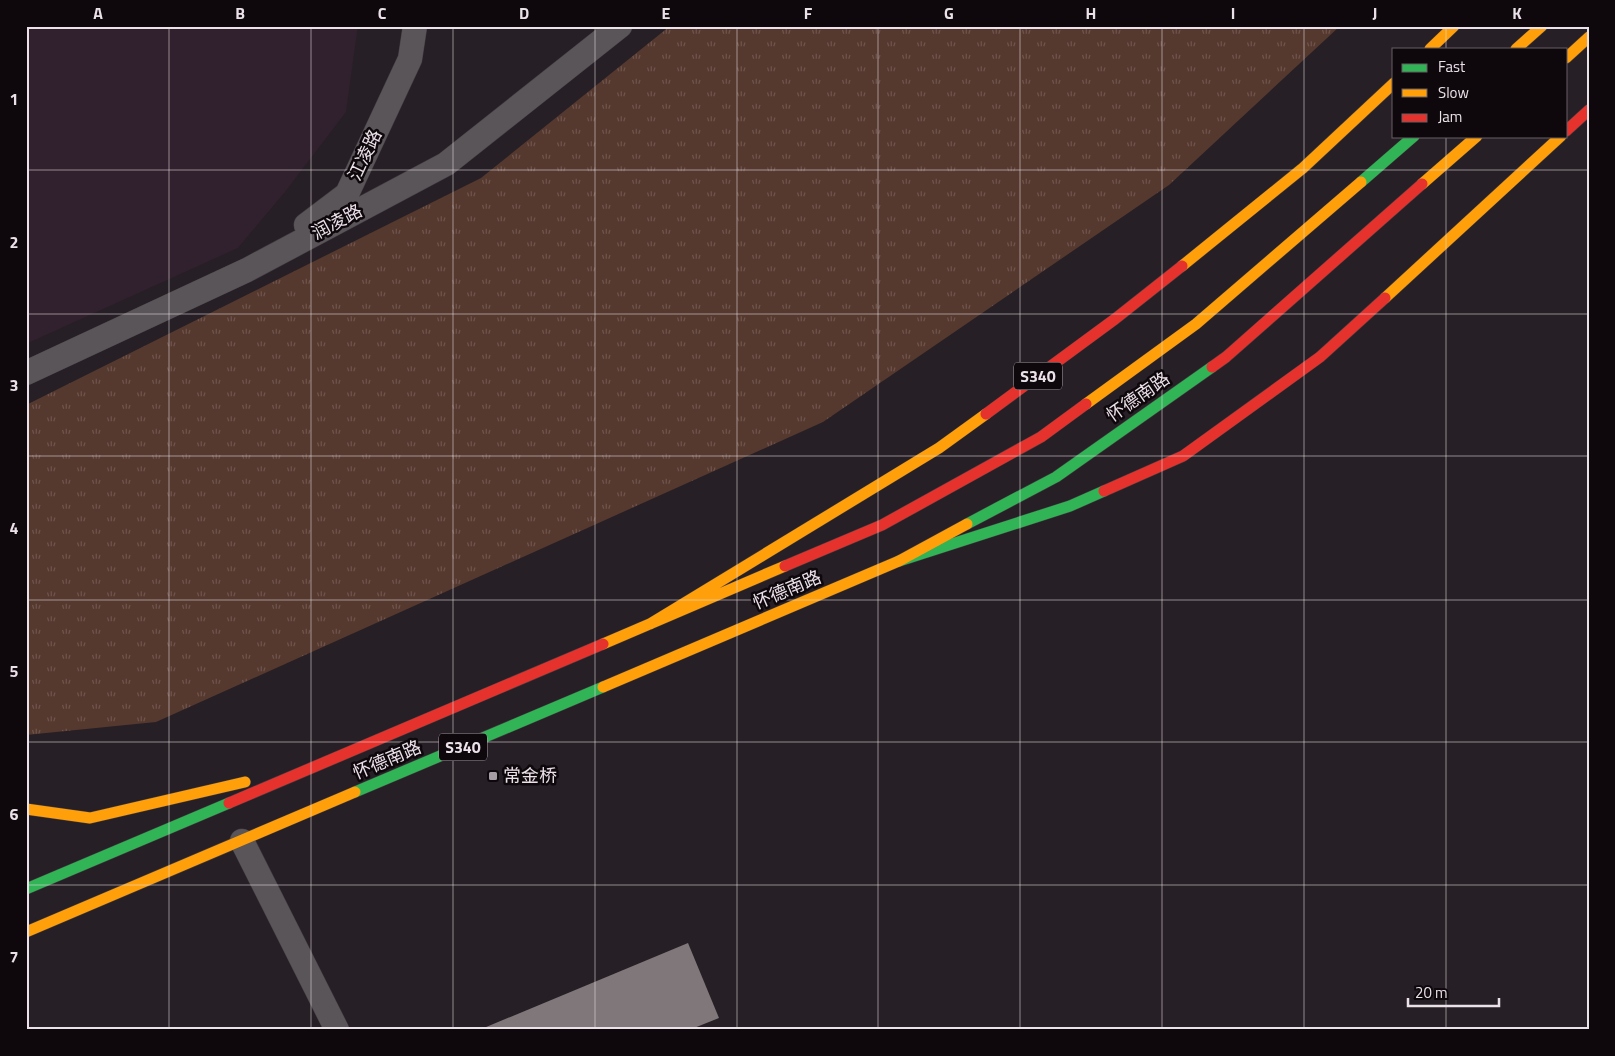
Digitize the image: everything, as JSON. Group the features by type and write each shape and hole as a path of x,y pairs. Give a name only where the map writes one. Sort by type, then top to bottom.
{"main road":[{"path":"1431,48 1454,26"},
{"path":"1517,48 1542,26"},
{"path":"1568,56 1589,37"},
{"name":"S340","path":"650,624 939,448 1115,319 1302,168 1392,84"},
{"path":"1568,129 1589,110"},
{"name":"怀德南路","path":"26,889 882,525 1041,437 1196,324 1412,138"},
{"name":"怀德南路","path":"26,932 899,561 1056,477 1226,357 1475,138"},
{"name":"S340","path":"899,561 1070,506 1183,456 1320,357 1559,138"},
{"path":"26,809 90,818 315,766"}],"street":[{"name":"江凌路","path":"247,270 347,194 410,59 415,26"},
{"name":"润凌路","path":"26,373 247,270 446,164 620,26"},
{"path":"242,841 337,1030"}],"shaded area":[{"path":"26,26 358,26 346,112 285,192 238,248 26,344"}],"green space":[{"path":"670,26 1340,26 1169,185 823,422 156,722 26,735 26,405 481,178"}],"building":[{"path":"688,943 719,1018 689,1030 479,1030"}],"traffic: fast":[{"path":"1361,182 1412,138"},
{"path":"967,524 1056,477 1212,367"},
{"path":"899,561 1070,506 1104,491"},
{"path":"355,792 603,687"},
{"path":"26,889 229,803"}],"traffic: slow":[{"path":"1431,48 1454,26"},
{"path":"1517,48 1542,26"},
{"path":"1568,56 1589,37"},
{"path":"1182,266 1303,168 1392,85"},
{"path":"1422,184 1475,138"},
{"path":"1385,298 1559,138"},
{"path":"1086,404 1196,324 1361,182"},
{"path":"650,624 939,448 986,414"},
{"path":"603,687 899,561 967,524"},
{"path":"603,644 785,566"},
{"path":"26,809 90,818 245,782"},
{"path":"26,932 355,792"}],"traffic: jam":[{"path":"1568,129 1589,110"},
{"path":"1212,367 1226,357 1422,184"},
{"path":"986,414 1115,319 1182,266"},
{"path":"1104,491 1183,456 1320,357 1385,298"},
{"path":"785,566 882,525 1041,437 1086,404"},
{"path":"229,803 603,644"}],"place":[{"name":"常金桥","path":"493,776"}]}
